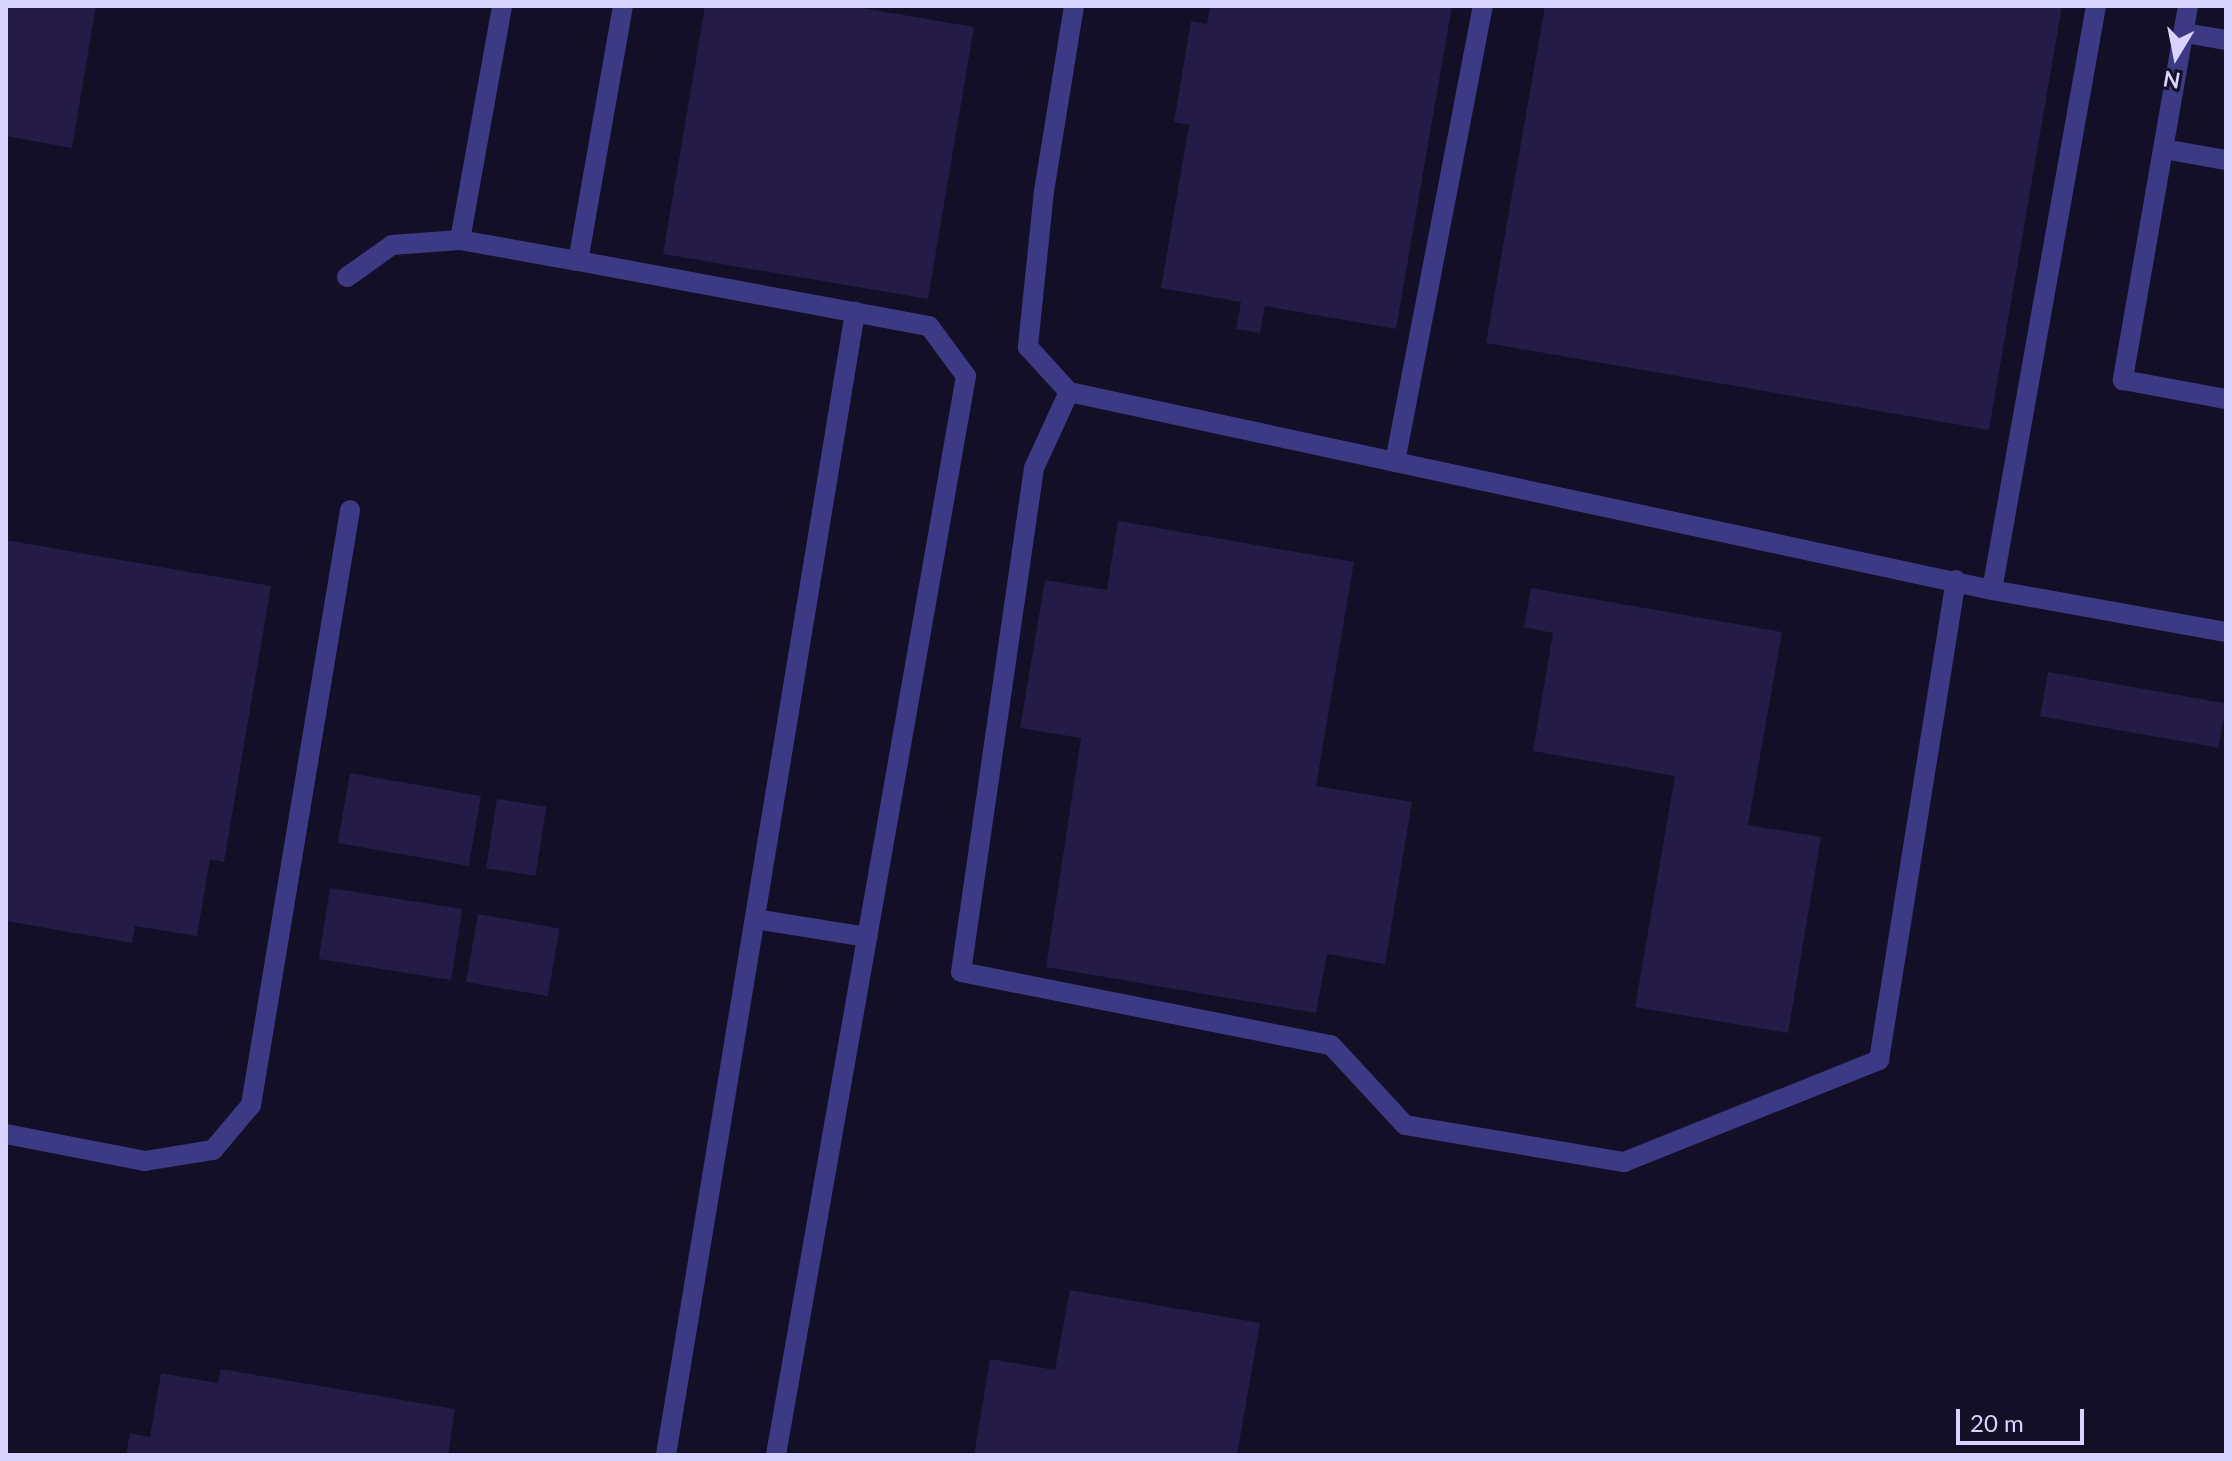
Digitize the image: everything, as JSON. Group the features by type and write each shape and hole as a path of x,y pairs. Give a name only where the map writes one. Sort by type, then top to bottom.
{"lane":[{"path":"460,240 502,6"},
{"path":"578,261 623,6"},
{"path":"1074,6 1044,191 1028,347 1069,392 1992,590 2226,632"},
{"path":"1395,462 1483,6"},
{"path":"1992,590 2096,6"},
{"path":"2188,6 2123,380 2226,399"},
{"path":"2185,33 2226,40"},
{"path":"2164,149 2226,160"},
{"path":"347,277 392,245 460,240 929,326 966,376 776,1455"},
{"path":"666,1455 855,312"},
{"path":"1069,392 1034,468 961,972 1331,1045 1405,1125 1624,1162 1879,1060 1956,580"},
{"path":"6,1134 145,1161 213,1150 251,1105 350,510"},
{"path":"755,919 868,937"}],"building":[{"path":"6,6 96,6 72,148 6,136"},
{"path":"705,6 851,6 974,27 928,299 663,254"},
{"path":"1210,6 1452,6 1396,329 1265,306 1260,333 1236,329 1241,302 1161,288 1189,125 1174,122 1191,21 1207,24"},
{"path":"1545,6 2062,6 1989,430 1486,343"},
{"path":"1118,521 1354,562 1316,786 1412,802 1385,964 1327,954 1316,1013 1046,967 1081,738 1020,728 1045,580 1107,590"},
{"path":"6,540 271,586 224,862 210,859 197,936 135,926 132,943 6,921"},
{"path":"1531,588 1782,632 1748,825 1821,837 1788,1033 1635,1007 1675,776 1533,751 1553,633 1524,627"},
{"path":"2048,672 2226,703 2218,748 2040,716"},
{"path":"350,773 481,796 469,866 338,843"},
{"path":"497,799 546,807 535,876 486,868"},
{"path":"330,888 462,909 451,980 319,959"},
{"path":"478,914 560,928 548,996 466,982"},
{"path":"1070,1290 1260,1323 1237,1455 974,1455 990,1359 1055,1370"},
{"path":"221,1369 455,1409 448,1455 126,1455 130,1433 150,1437 161,1373 218,1383"}]}
